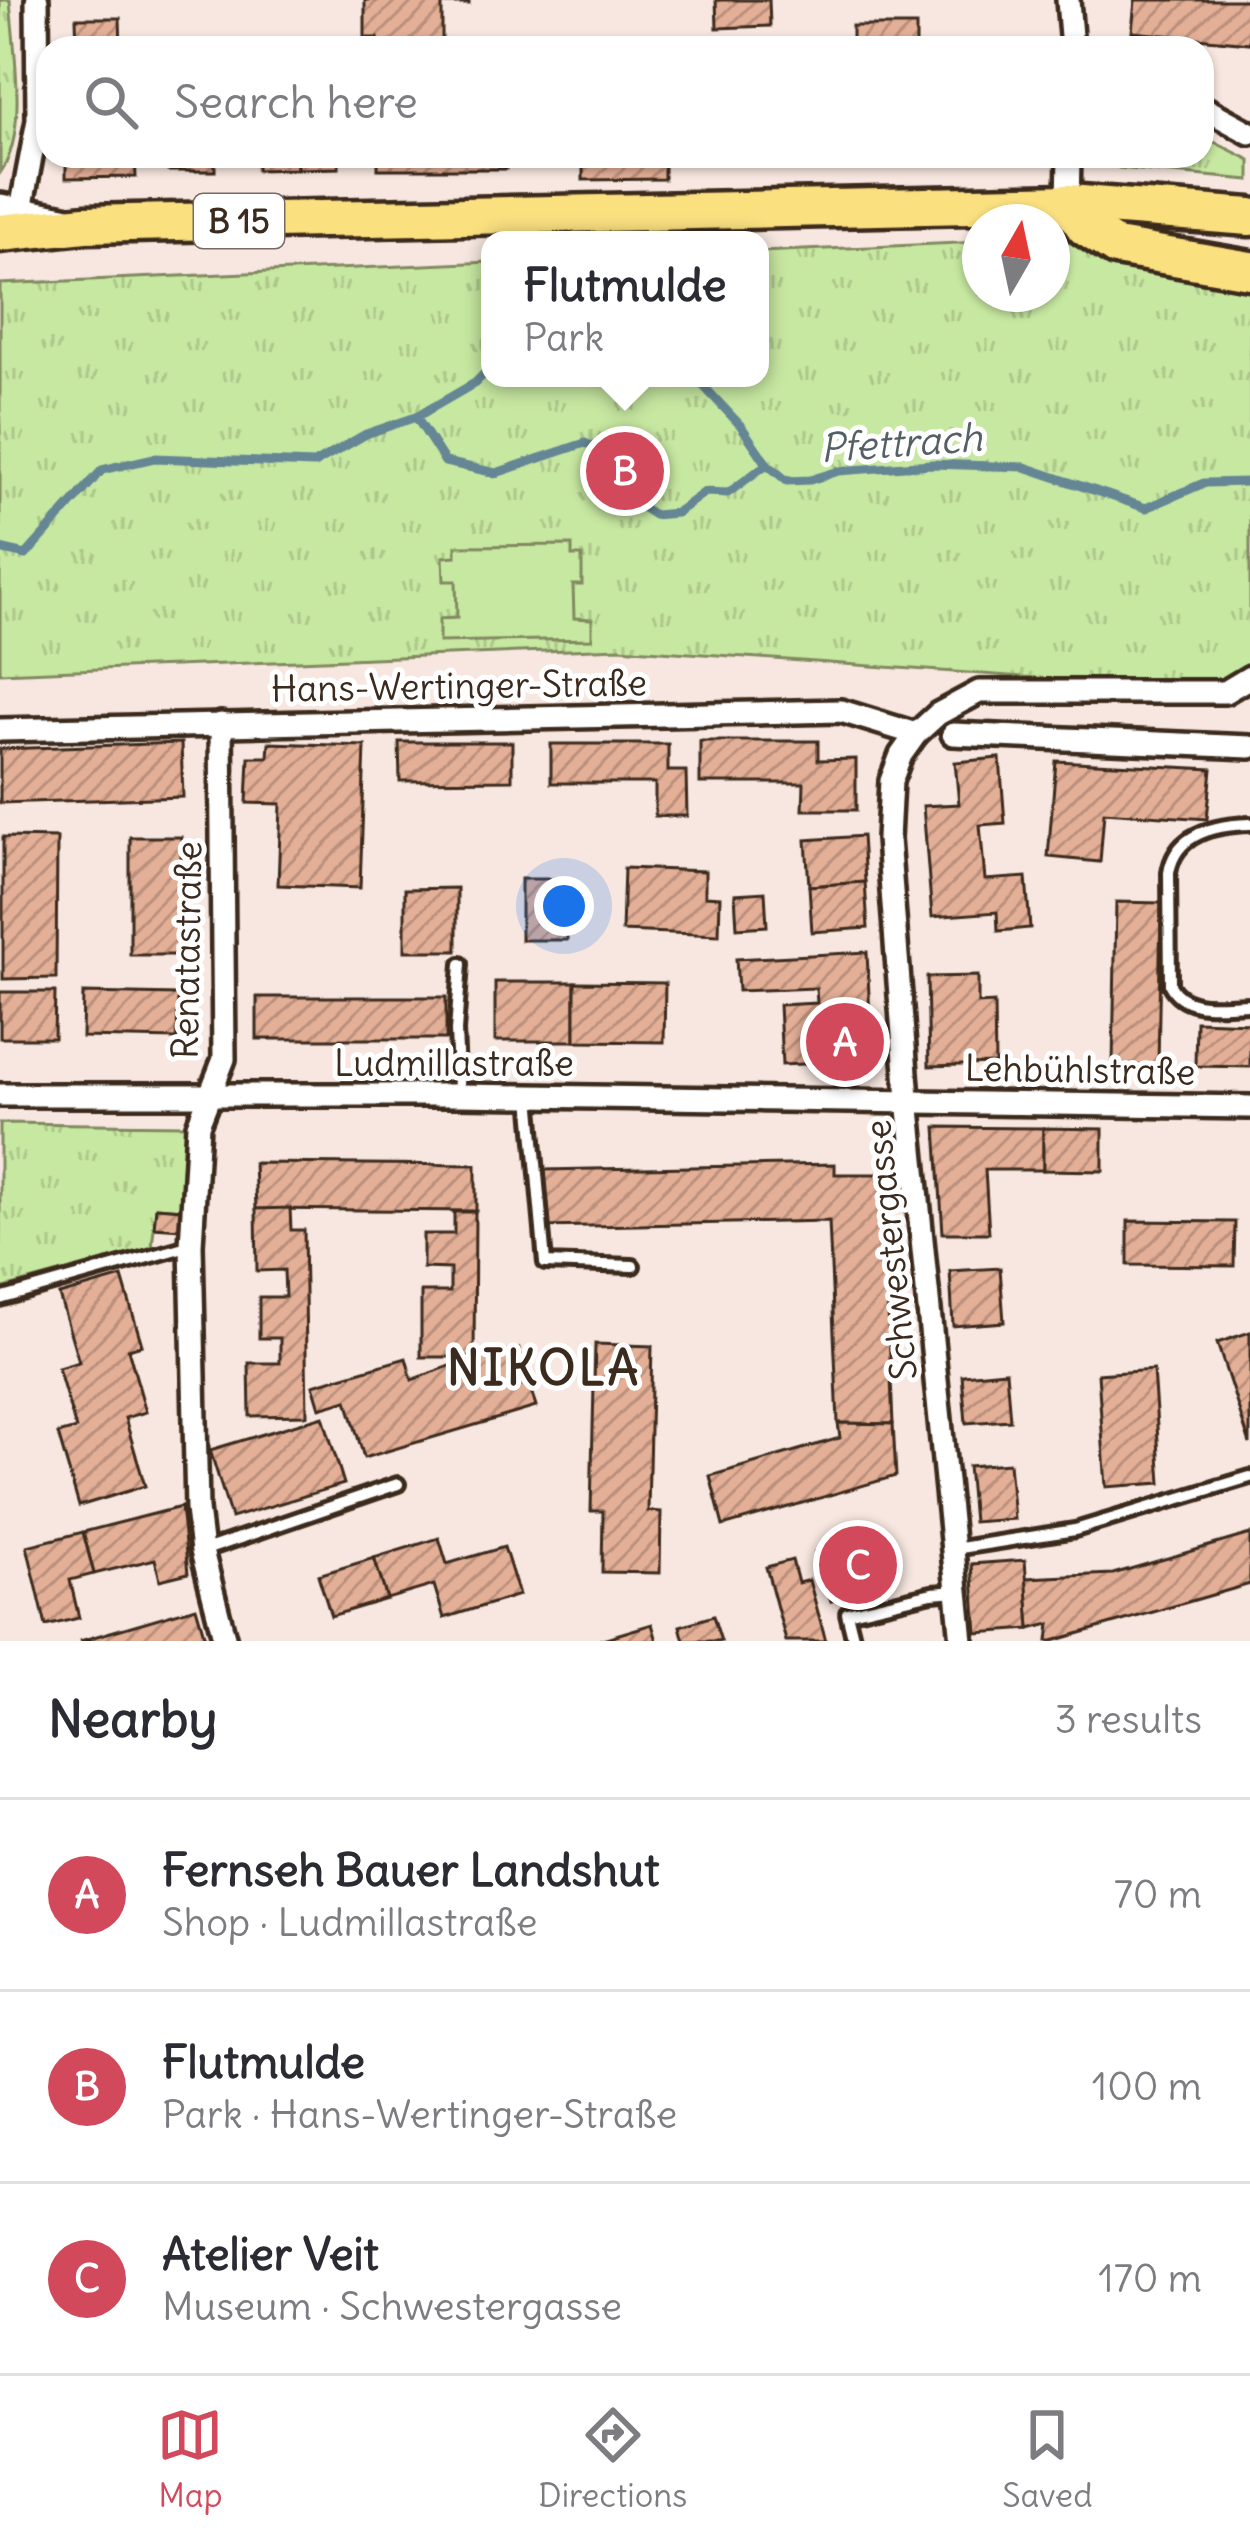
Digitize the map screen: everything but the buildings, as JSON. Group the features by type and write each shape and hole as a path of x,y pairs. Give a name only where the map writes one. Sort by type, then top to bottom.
{"main road":[{"name":"B 15","path":"7,217 85,224 1068,203 1247,217"},
{"path":"1068,203 1085,227 1116,247 1250,270"}],"street":[{"path":"37,0 37,36"},
{"path":"1068,0 1076,36"},
{"path":"1214,114 1250,133"},
{"path":"7,217 36,125"},
{"path":"1068,203 1069,168"},
{"path":"916,734 938,714 979,692 1225,692 1250,676"},
{"name":"Hans-Wertinger-Straße","path":"0,730 841,712 916,734"},
{"name":"Renatastraße","path":"221,724 224,1059 198,1125 191,1245 192,1419 202,1552 226,1641"},
{"name":"Schwestergasse","path":"916,734 892,781 888,839 908,1100 962,1641"},
{"path":"953,734 1250,747"},
{"name":"Ludmillastraße","path":"0,1095 908,1100"},
{"name":"Lehbühlstraße","path":"908,1100 1250,1107"}],"lane":[{"path":"1250,824 1200,832 1180,846 1169,873 1170,985 1177,998 1188,1004 1250,1004"},
{"path":"459,1095 455,1030 460,964"},
{"path":"530,1096 544,1263 633,1266"},
{"path":"0,1299 191,1245"},
{"path":"954,1549 1075,1530 1250,1477"},
{"path":"202,1552 398,1484"},
{"path":"854,1641 847,1613 958,1591"}],"green space":[{"path":"0,0 10,0 17,113 9,156 0,173"},
{"path":"1214,142 1250,160 1250,180 1119,168 1214,168"},
{"path":"962,243 962,312 1070,312 1070,243 1250,252 1250,693 619,648 0,673 0,284 481,262 481,387 769,387 769,252"},
{"path":"572,545 572,556 582,556 582,585 573,585 574,618 592,619 592,639 439,642 439,619 457,618 456,581 444,581 443,557 456,556 456,546"},
{"path":"0,1123 186,1125 182,1209 156,1207 152,1248 0,1289"}],"waterway":[{"name":"Pfettrach","path":"416,417 481,377"},
{"name":"Pfettrach","path":"704,387 741,426 767,464"},
{"name":"Pfettrach","path":"0,549 26,555 102,470 154,458 314,464 366,434 416,417 445,462 496,473 585,443 607,453 622,494 654,515 676,513 705,492 728,493 767,464 787,481 839,471 931,464 1025,467 1146,508 1204,483 1250,482"}],"place":[{"name":"Flutmulde","path":"625,471"},
{"name":"Fernseh Bauer Landshut","path":"845,1042"},
{"name":"Atelier Veit","path":"858,1565"}],"district":[{"name":"NIKOLA","path":"544,1368"}]}
